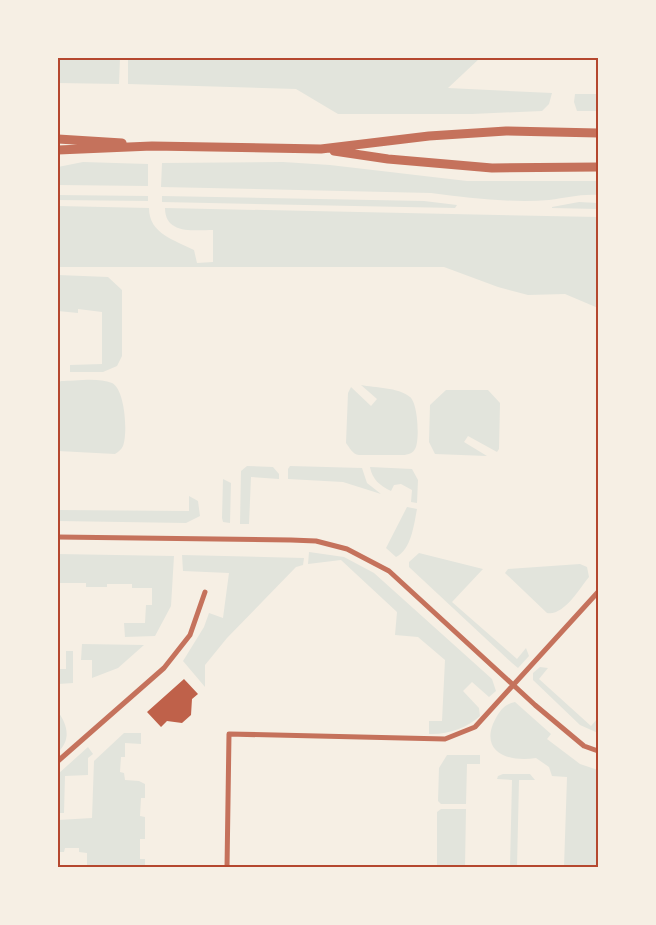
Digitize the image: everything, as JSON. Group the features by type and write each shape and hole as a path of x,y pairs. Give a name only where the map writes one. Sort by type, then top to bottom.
{"street":[{"path":"321,149 429,136 506,131 598,133"},
{"path":"58,139 152,146 321,149 388,159 492,168 598,167"},
{"path":"58,150 152,146"},
{"path":"58,537 316,541 348,549 389,571 584,746 598,751"},
{"path":"58,761 164,668 190,635 205,592"},
{"path":"227,868 229,734 445,739 475,727 598,592"}],"shaded area":[{"path":"58,58 120,58 119,84 58,83"},
{"path":"128,58 480,58 448,88 552,93 549,104 542,111 472,114 338,114 296,89 128,84"},
{"path":"575,94 598,94 598,111 577,111 574,102"},
{"path":"83,162 148,164 148,186 58,185 58,167"},
{"path":"283,162 330,165 467,181 598,181 598,195 519,201 431,193 161,187 162,163"},
{"path":"58,195 148,196 148,201 58,200"},
{"path":"162,196 424,201 457,205 455,208 162,202"},
{"path":"579,202 598,203 598,209 552,208 552,207"},
{"path":"58,206 149,208 150,217 158,230 171,239 194,250 197,263 213,262 213,230 190,230 175,227 166,217 165,208 598,217 598,308 565,294 528,295 498,287 444,267 58,267"},
{"path":"58,275 108,277 122,290 122,356 117,366 103,372 70,372 70,365 102,364 102,312 78,309 78,313 58,311"},
{"path":"100,380 112,383 116,387 123,402 125,422 123,446 118,452 115,454 58,451 58,383 61,381"},
{"path":"361,385 399,391 410,397 415,407 418,431 417,445 412,452 405,455 359,455 350,449 346,443 348,393 351,387 371,406 377,399"},
{"path":"446,390 488,390 500,403 499,449 497,452 468,436 464,442 487,456 435,454 429,442 430,405"},
{"path":"247,466 273,467 279,474 279,479 251,477 249,524 240,524 241,471"},
{"path":"290,466 362,468 367,483 381,494 343,482 288,479 288,469"},
{"path":"370,467 412,469 418,480 417,503 411,502 412,490 401,484 394,485 391,491 383,487 375,479"},
{"path":"223,479 231,483 230,523 223,522 222,518"},
{"path":"189,496 198,501 200,516 186,523 58,521 58,510 189,511"},
{"path":"407,507 417,509 415,522 405,549 396,557 386,548"},
{"path":"309,552 344,557 374,573 492,679 496,691 489,697 472,682 463,691 479,708 480,716 456,730 429,734 429,721 442,721 445,660 418,637 395,635 397,612 341,560 308,564"},
{"path":"419,553 483,569 452,602 517,659 526,648 529,656 518,668 409,567 409,562"},
{"path":"58,554 174,556 171,606 155,636 125,637 124,623 145,623 146,605 152,605 152,588 132,588 132,584 107,584 107,587 86,587 86,583 58,583"},
{"path":"182,555 304,558 303,565 296,567 227,638 205,665 205,687 183,661 204,627 209,613 223,618 229,573 183,571"},
{"path":"580,564 587,567 589,577 571,601 553,613 547,613 505,573 508,569"},
{"path":"82,644 144,645 118,668 92,678 92,660 81,660"},
{"path":"66,651 73,651 73,683 58,684 58,669 66,669"},
{"path":"540,667 548,668 539,679 591,726 598,718 598,733 580,725 533,680 533,673"},
{"path":"515,702 551,734 547,739 580,764 598,770 598,867 564,867 567,777 552,776 549,767 536,758 525,759 505,756 493,746 490,738 497,716 504,707"},
{"path":"58,712 67,732 65,743 58,752"},
{"path":"124,733 141,733 141,744 125,743 125,757 121,757 120,772 124,773 125,780 139,781 145,784 145,798 141,798 140,816 145,817 145,839 140,839 140,859 145,859 145,867 87,867 87,853 79,852 79,848 65,848 64,852 58,852 58,820 92,818 94,761"},
{"path":"88,747 93,754 88,758 88,775 65,776 64,813 58,813 58,774"},
{"path":"447,755 480,755 480,764 467,764 466,804 441,804 438,801 439,768"},
{"path":"503,774 530,774 535,780 519,780 517,867 510,867 512,780 497,779 498,776"},
{"path":"441,809 466,809 465,867 437,867 437,812"}],"building":[{"path":"184,679 198,694 192,699 191,715 182,723 167,721 161,727 147,712"}]}
